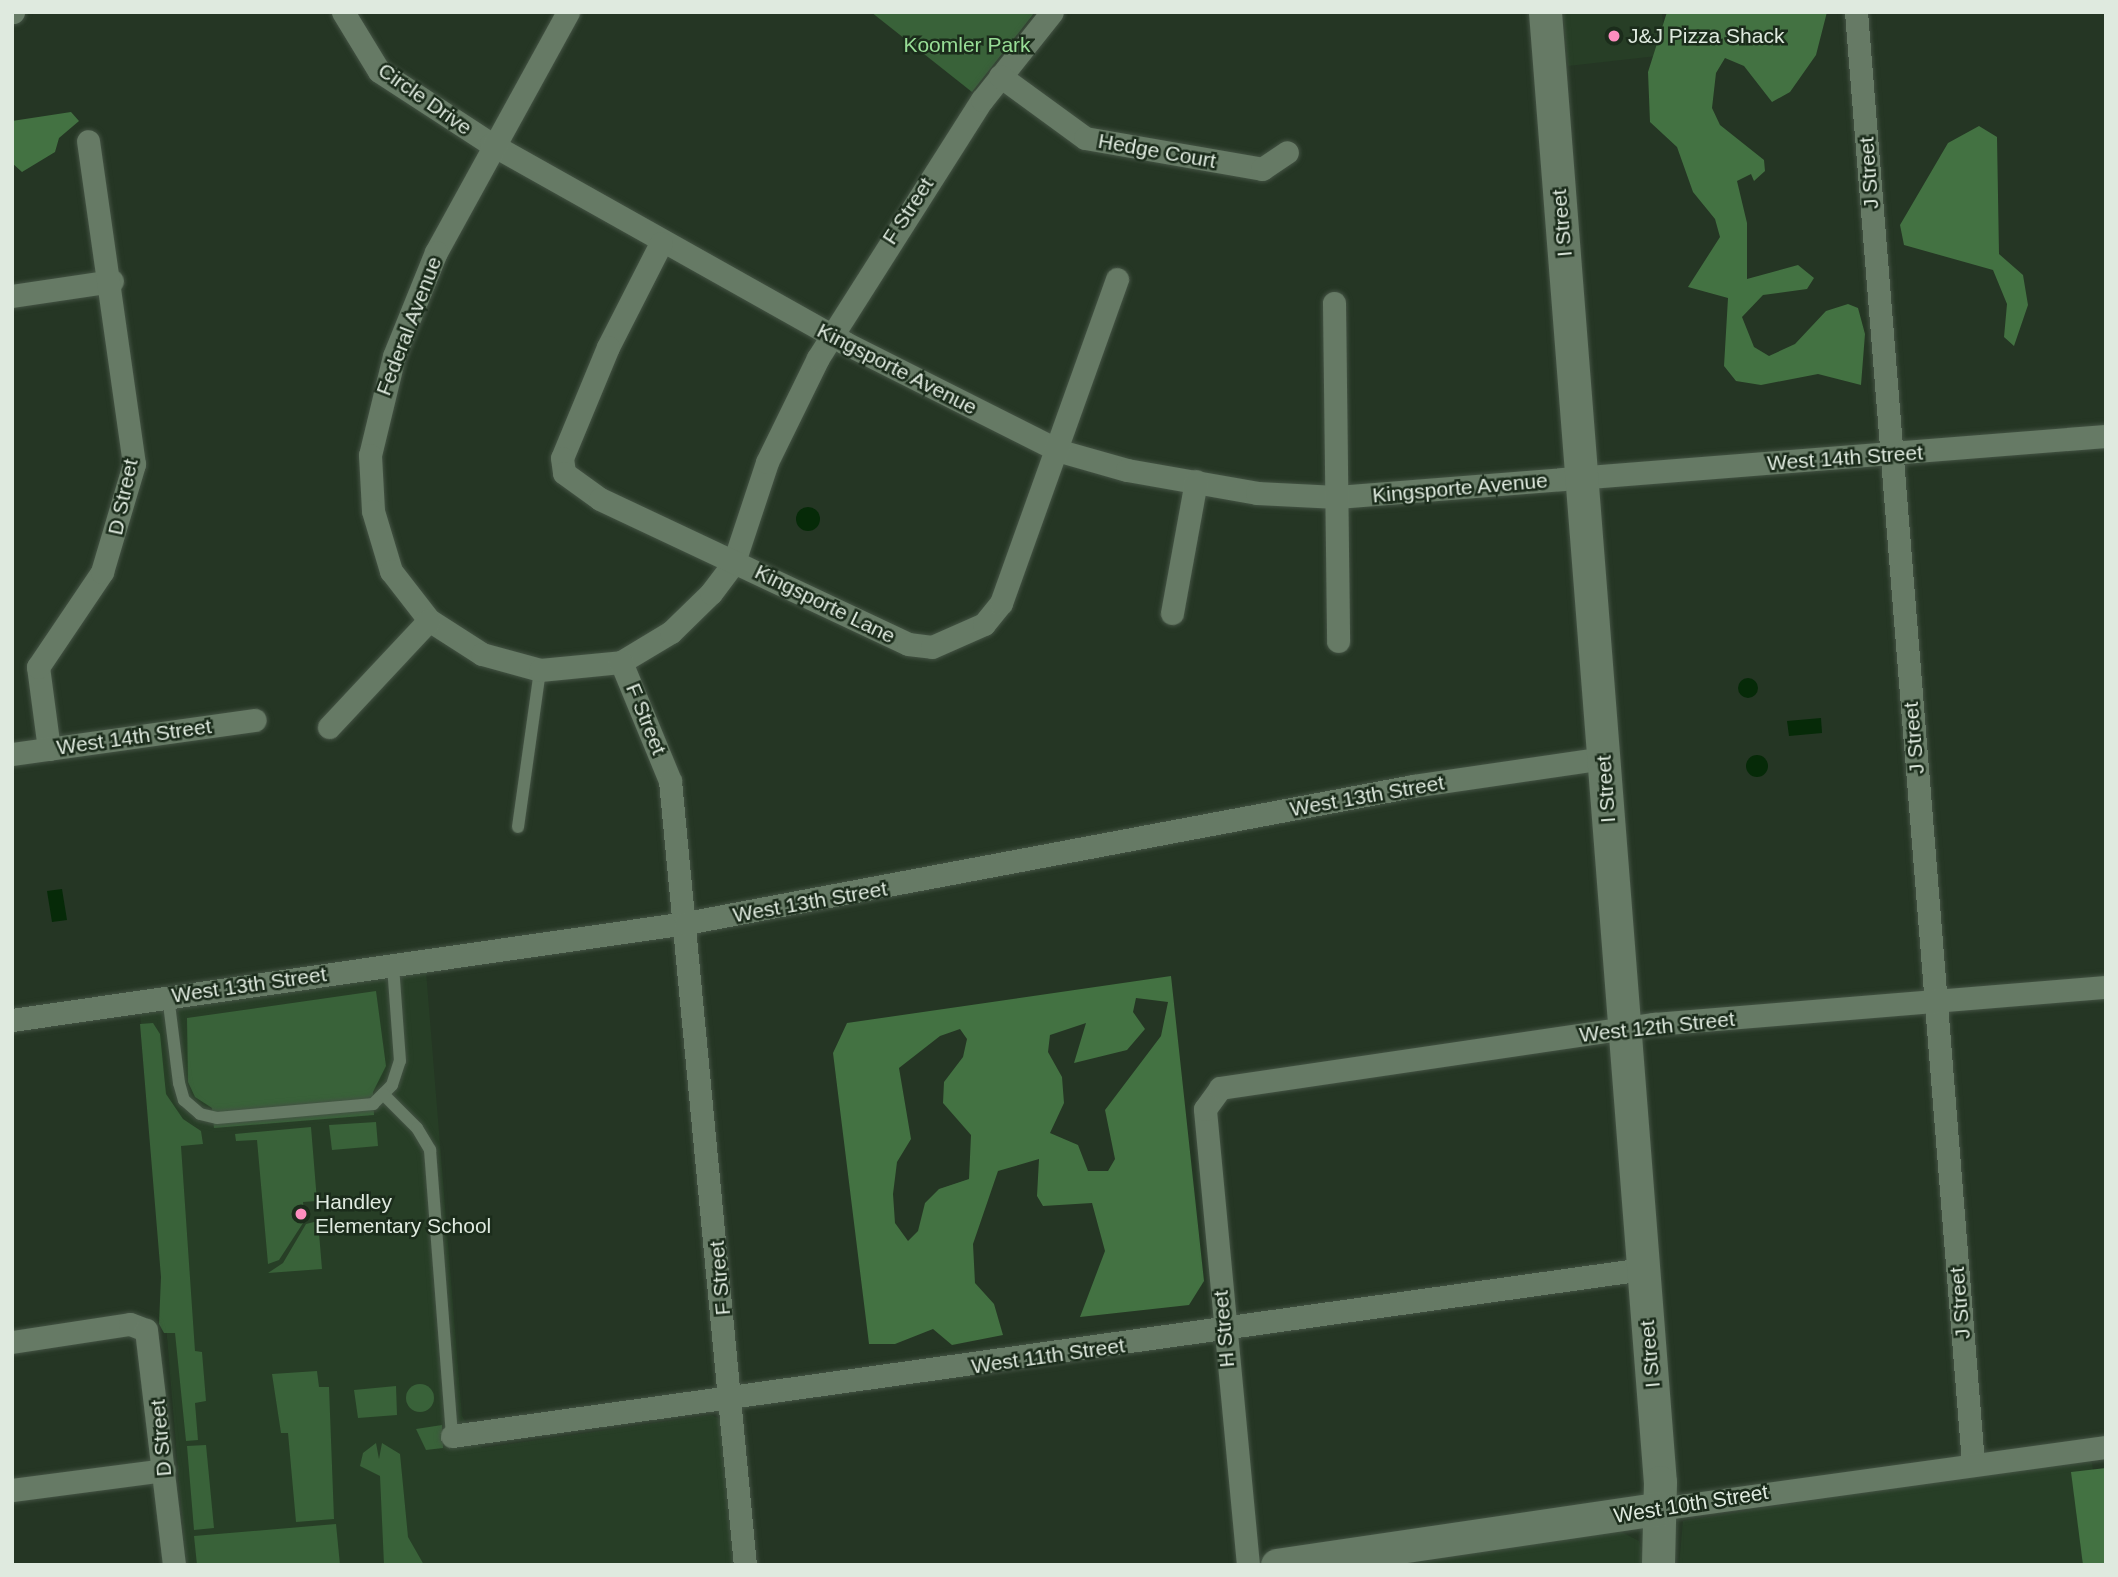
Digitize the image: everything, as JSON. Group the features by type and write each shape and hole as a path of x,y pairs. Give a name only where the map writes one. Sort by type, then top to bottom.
{"street":[{"name":"Circle Drive","path":"344,12 379,71 491,144"},
{"name":"Federal Avenue","path":"568,12 491,144 394,356 370,456 373,511 391,571 429,620 482,654 540,670 621,662"},
{"name":"F Street","path":"745,1565 732,1399 670,781 621,662 671,632 734,562 766,463 833,336 1000,76 1052,12"},
{"name":"I Street","path":"1545,12 1583,478 1622,1029 1643,1269 1658,1509 1658,1565"},
{"name":"J Street","path":"1856,12 1973,1464"},
{"name":"Hedge Court","path":"1000,76 1085,138 1262,170 1287,152"},
{"name":"D Street","path":"48,749 38,667 102,572 134,464 111,281 88,141"},
{"name":"Kingsporte Avenue","path":"491,144 661,243 833,336 1060,451 1196,481 1337,498 1583,478"},
{"name":"Kingsporte Lane","path":"661,243 608,347 562,458 564,473 576,487 908,644 960,639 1002,603 1060,451 1117,279"},
{"path":"12,296 111,281"},
{"path":"1334,303 1338,641"},
{"name":"West 14th Street","path":"1583,478 2106,436"},
{"path":"1172,613 1196,481"},
{"path":"329,727 429,620"},
{"name":"West 14th Street","path":"12,754 255,720"},
{"name":"West 13th Street","path":"12,1020 686,923 1413,786 1604,758"},
{"name":"West 12th Street","path":"1212,1094 1230,1085 1622,1029 2106,987"},
{"name":"H Street","path":"1212,1094 1205,1110 1248,1565"},
{"name":"West 11th Street","path":"452,1436 1224,1331 1643,1269"},
{"name":"D Street","path":"12,1342 130,1324 146,1331 152,1343 174,1565"},
{"name":"West 10th Street","path":"1277,1565 2106,1447"},
{"path":"12,1490 164,1470"}],"lane":[{"path":"518,827 540,670"},
{"path":"168,996 179,1083 184,1100 200,1114 217,1118 373,1104 383,1094 400,1061 393,965"},
{"path":"383,1094 417,1128 429,1150 452,1436"}],"shaded area":[{"path":"1563,12 1662,12 1666,55 1568,66"},
{"path":"1667,12 1827,12 1816,55 1790,92 1772,102 1744,66 1725,58 1716,73 1712,108 1720,125 1764,160 1765,171 1754,181 1751,174 1737,181 1747,223 1747,279 1798,265 1814,278 1807,289 1763,295 1742,317 1754,347 1769,356 1795,344 1826,311 1848,304 1858,308 1865,334 1861,385 1818,374 1761,385 1736,381 1724,366 1728,298 1688,287 1720,237 1715,219 1693,192 1677,147 1650,122 1648,72"},
{"path":"71,112 79,121 59,138 55,152 22,172 12,163 12,121"},
{"path":"1979,126 1997,137 1999,254 2023,275 2028,305 2014,346 2004,337 2007,304 1993,270 1904,245 1900,225 1948,143"},
{"path":"808,507 819,514 820,519 813,530 808,531 797,524 796,519 803,508"},
{"path":"1744,678 1752,678 1758,688 1752,698 1744,698 1738,692 1738,684"},
{"path":"1821,718 1822,733 1789,736 1787,721"},
{"path":"1757,755 1765,758 1768,766 1765,774 1757,777 1749,774 1746,766 1749,758"},
{"path":"62,889 67,920 52,922 47,891"},
{"name":"Handley Elementary School","path":"426,971 462,1416 482,1448 711,1415 722,1420 736,1565 186,1565 140,1013"},
{"path":"1171,976 1204,1281 1189,1305 1080,1317 1105,1251 1092,1203 1043,1206 1037,1196 1039,1159 998,1171 973,1244 975,1283 994,1304 1003,1335 952,1345 933,1329 895,1344 869,1344 833,1053 847,1023","holes":["1136,998 1168,1002 1161,1036 1105,1110 1115,1159 1108,1171 1088,1171 1078,1145 1050,1133 1064,1103 1062,1077 1048,1052 1050,1035 1086,1023 1074,1063 1127,1050 1145,1029 1133,1012","960,1029 967,1039 963,1057 944,1082 943,1103 971,1135 969,1179 939,1189 925,1203 918,1231 908,1241 895,1223 893,1194 897,1162 911,1139 899,1068 940,1036"]},
{"path":"2091,1455 2106,1565 1679,1565 1683,1521"},
{"path":"2106,1468 2106,1565 2083,1565 2071,1472"},
{"path":"1618,1530 1639,1541 1645,1565 1374,1565"}],"green space":[{"name":"Koomler Park","path":"871,12 1035,12 972,92"},
{"path":"376,991 386,1066 373,1092 374,1115 214,1128 212,1108 195,1097 188,1082 187,1018"},
{"path":"153,1023 160,1034 166,1094 183,1119 201,1131 203,1144 181,1146 195,1351 202,1352 206,1401 195,1403 198,1440 186,1441 175,1333 164,1333 159,1324 161,1277 140,1024"},
{"path":"376,1122 378,1146 332,1150 329,1125"},
{"path":"311,1127 317,1201 303,1202 305,1220 279,1260 268,1264 257,1140 236,1141 235,1134"},
{"path":"318,1221 322,1269 268,1273 283,1263 306,1224"},
{"path":"317,1371 319,1387 329,1387 334,1519 296,1522 288,1433 281,1433 272,1374"},
{"path":"420,1384 430,1388 434,1398 430,1408 420,1412 410,1408 406,1398 410,1388"},
{"path":"396,1386 397,1415 358,1418 354,1390"},
{"path":"442,1425 443,1448 426,1450 416,1429"},
{"path":"376,1443 379,1459 382,1443 400,1454 408,1537 424,1565 384,1565 380,1476 360,1466 363,1453"},
{"path":"206,1445 214,1528 194,1530 187,1446"},
{"path":"336,1524 340,1565 197,1565 194,1536"}],"place":[{"name":"J&J Pizza Shack","path":"1614,36"},
{"name":"Handley Elementary School","path":"301,1214"}]}
